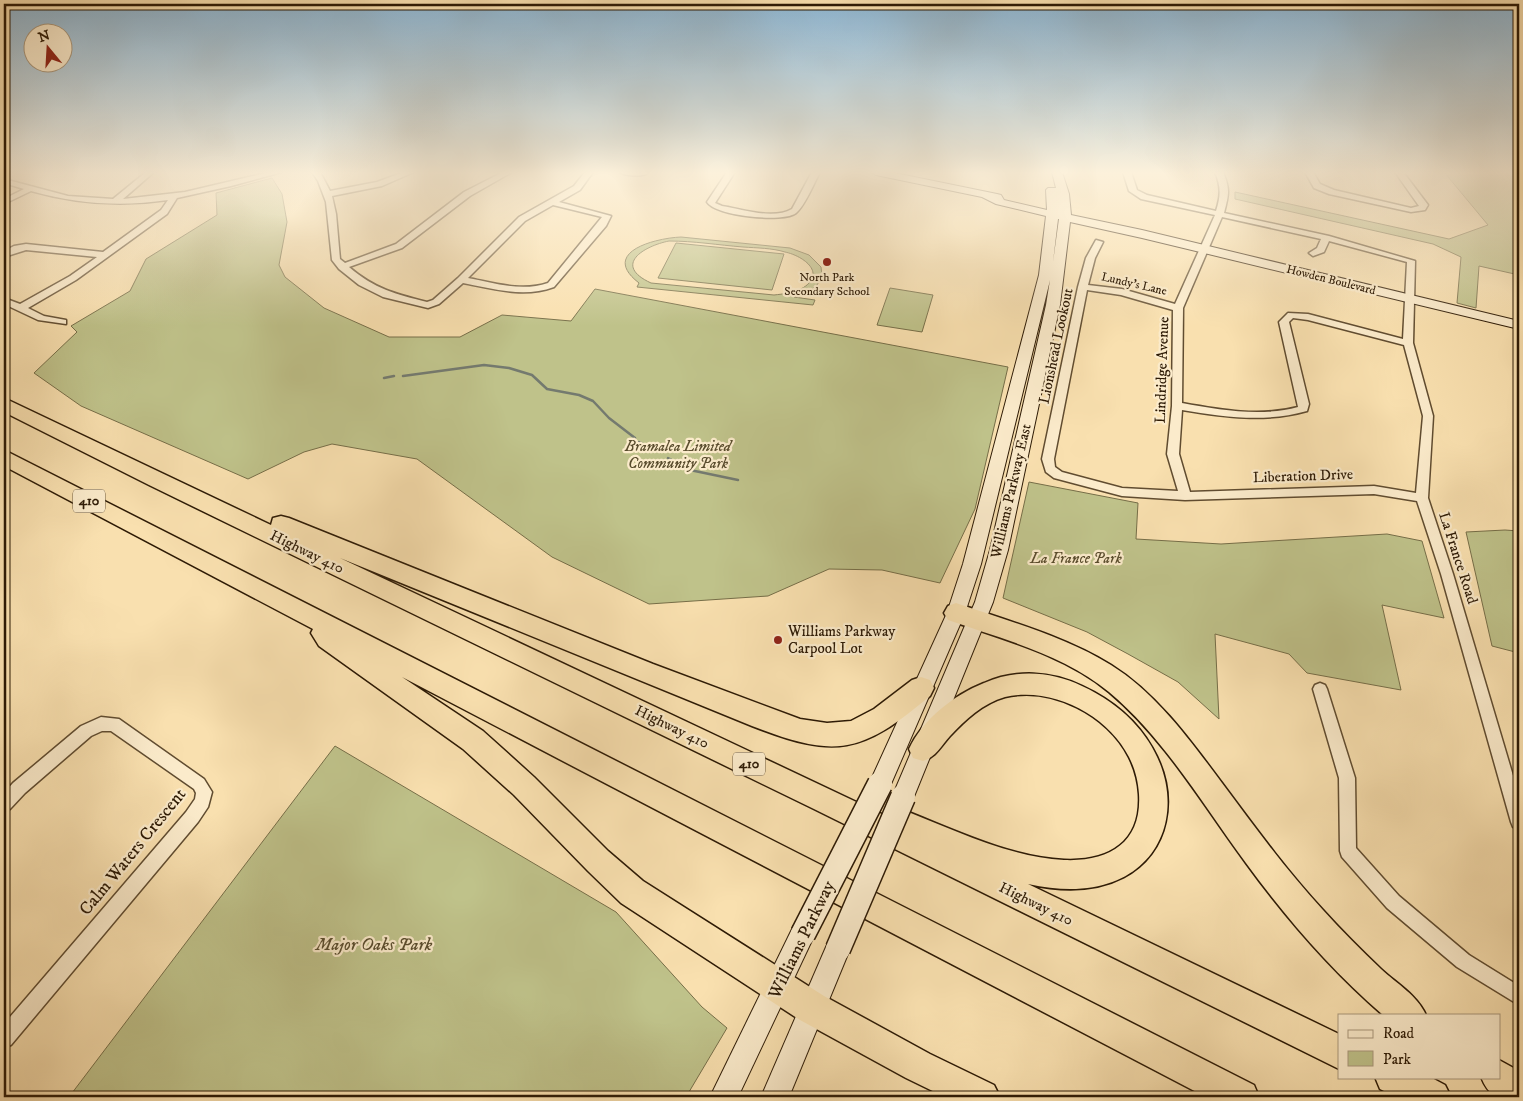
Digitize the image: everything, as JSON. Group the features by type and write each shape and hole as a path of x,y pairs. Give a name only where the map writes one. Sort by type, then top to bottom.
{"highway":[{"name":"Highway 410","path":"4,404 156,480 824,800 1338,1052"},
{"name":"410","path":"4,457 531,732 1242,1097"},
{"path":"156,480 186,483 369,561 691,690 792,728 823,735 842,735 858,731 896,708 921,688"},
{"path":"308,614 328,639 473,740 524,786 598,861 632,892 812,1008 918,1066 982,1097"},
{"path":"966,616 1066,654 1117,684 1151,715 1207,786 1275,878 1340,954 1376,988 1408,1014"},
{"path":"824,800 853,804 1015,865 1040,872 1063,875 1088,874 1118,864 1144,843 1153,819 1155,799 1153,784 1149,770 1131,736 1122,725 1094,703 1054,686 1040,684 1011,685 985,693 973,699 957,712 922,750"},
{"path":"1394,1078 1433,1097"},
{"path":"1500,1078 1519,1091"}],"main road":[{"name":"Williams Parkway East","path":"902,797 922,750 966,616 972,564 1057,223"},
{"name":"Williams Parkway East","path":"880,784 921,688 966,616 984,602 999,550 1053,304 1058,223"},
{"name":"Howden Boulevard","path":"1096,223 1127,232 1204,248 1519,326"},
{"name":"Williams Parkway","path":"724,1097 779,988 803,934 880,784"},
{"name":"Williams Parkway","path":"775,1097 902,797"}],"street":[{"path":"21,308 73,278 148,223"},
{"path":"332,223 336,260 342,267 362,283 386,295 417,304 428,305 436,302 461,280 518,223"},
{"path":"342,267 399,246 429,223"},
{"path":"461,280 530,290 543,289 551,285 603,223"},
{"name":"Lindridge Avenue","path":"1185,496 1173,454 1177,406 1178,308 1215,223"},
{"path":"1258,223 1326,238 1321,250 1313,254"},
{"name":"La France Road","path":"1326,238 1407,258 1411,261 1408,344 1428,416 1422,498 1447,574 1519,822"},
{"name":"Lionshead Lookout","path":"1099,242 1091,252 1090,267 1083,287 1048,459 1050,469 1058,475 1122,492 1185,496"},
{"path":"4,254 17,248 26,247 105,255"},
{"name":"Lundy's Lane","path":"1083,287 1122,292 1178,308"},
{"path":"4,301 41,318 63,322"},
{"path":"1177,406 1228,414 1292,413 1303,409 1304,404 1284,322 1291,315 1308,316 1408,344"},
{"name":"Liberation Drive","path":"1185,496 1374,490 1422,498"},
{"path":"1320,689 1347,778 1348,851 1393,902 1463,960 1519,996"},
{"name":"Calm Waters Crescent","path":"4,804 19,788 86,731 100,724 114,724 199,784 204,792 202,802 192,817 4,1038"}],"green space":[{"name":"Bramalea Limited Community Park","path":"203,223 287,223 279,265 285,277 324,308 389,337 460,337 502,315 571,321 595,289 1008,367 975,509 940,583 882,570 829,569 768,596 649,604 552,557 417,459 332,444 304,452 248,479 81,406 34,373 77,332 71,326 130,291 146,259"},
{"path":"1342,223 1378,223 1449,239 1488,225 1487,223 1519,223 1519,275 1479,266 1476,308 1457,303 1461,257 1433,244"},
{"path":"681,237 790,248 809,255 821,267 822,276 817,285 812,289 794,297 815,300 813,305 637,287 639,283 628,272 625,263 628,255 646,244","holes":["669,241 764,248 785,252 799,257 806,262 813,272 813,277 801,289 774,295 651,283 634,270 633,263 636,257 650,247"]},
{"path":"676,243 784,254 772,290 658,278"},
{"path":"890,288 933,295 922,332 877,325"},
{"name":"La France Park","path":"1029,482 1138,503 1136,539 1221,544 1387,534 1422,541 1444,618 1382,605 1401,690 1307,673 1289,654 1215,634 1219,719 1178,682 1087,632 1003,598"},
{"path":"1519,531 1519,653 1492,646 1466,532"},
{"name":"Major Oaks Park","path":"335,746 616,912 702,1007 727,1028 686,1097 69,1097"}],"waterway":[{"path":"403,376 484,365 509,368 532,375 547,389 579,395 593,401 609,418 635,438"},
{"path":"384,378 394,376"},
{"path":"639,442 655,450"},
{"path":"668,458 690,470 738,480"}],"place":[{"name":"North Park Secondary School","path":"827,262"},
{"name":"Williams Parkway Carpool Lot","path":"778,640"}]}
